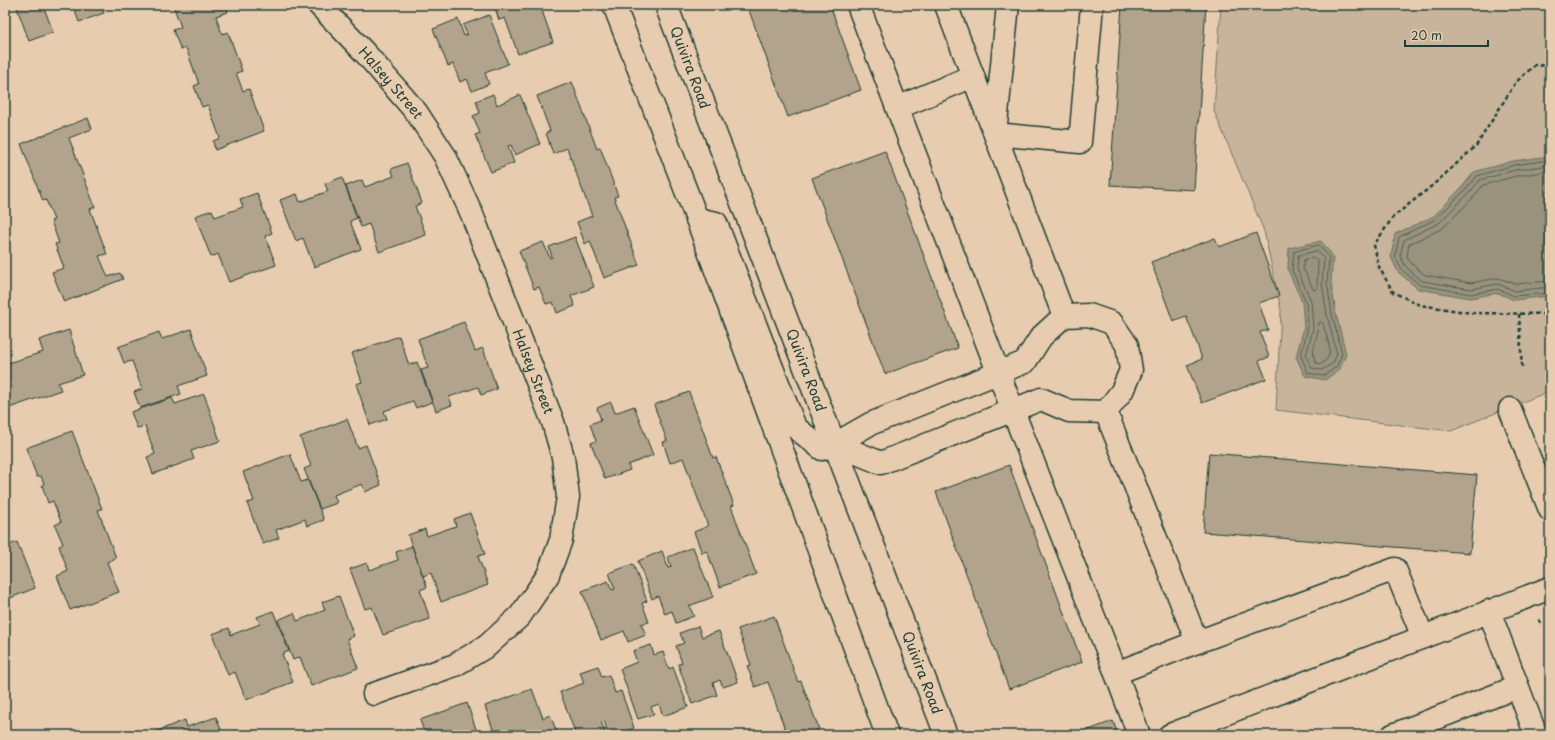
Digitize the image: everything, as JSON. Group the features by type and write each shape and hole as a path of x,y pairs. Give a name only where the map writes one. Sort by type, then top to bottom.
{"street":[{"name":"Halsey Street","path":"319,5 366,54 416,113 445,156 471,212 553,422 563,457 568,497 561,540 548,575 520,616 487,646 455,664 374,694"},
{"path":"614,5 697,219 887,735"},
{"name":"Quivira Road","path":"666,5 946,735"},
{"path":"858,5 1139,735"},
{"path":"946,5 1064,316"},
{"path":"995,134 1008,5"},
{"path":"995,134 1080,142 1092,5"},
{"path":"897,108 973,76"},
{"path":"697,219 716,223 795,427 822,449 835,444 870,424 1025,362 1041,337 1064,316 1089,315 1112,323 1127,345 1131,370 1122,391 1106,412"},
{"path":"835,444 881,462 1041,399 1069,411 1106,412"},
{"path":"1510,409 1550,510"},
{"path":"1106,412 1197,642"},
{"path":"1116,673 1395,569 1423,637"},
{"path":"1170,735 1550,588"},
{"path":"1489,611 1536,735"},
{"path":"1394,735 1517,687"}],"path":[{"path":"1550,66 1535,65 1516,82 1476,146 1434,185 1393,217 1374,245 1379,267 1393,292 1420,305 1472,313 1550,314"},
{"path":"1519,314 1522,367"}],"shaded area":[{"path":"1221,5 1550,5 1550,391 1451,431 1276,410 1281,310 1264,231 1214,111"}],"water":[{"path":"1550,156 1550,296 1514,300 1498,293 1471,298 1418,289 1398,272 1391,257 1395,234 1434,216 1463,186 1474,172 1513,161"},
{"path":"1321,241 1333,256 1331,282 1336,314 1346,354 1340,369 1325,380 1305,376 1296,357 1304,327 1302,302 1288,270 1289,248"}],"building":[{"path":"16,5 43,5 53,32 29,41"},
{"path":"73,5 101,5 104,13 79,22"},
{"path":"173,5 226,5 228,12 216,16 222,34 228,32 242,71 236,73 243,91 249,89 264,131 215,150 213,141 220,138 208,105 202,107 194,86 199,84 186,48 181,50 173,30 181,27"},
{"path":"494,5 540,5 553,42 518,54 505,18 499,20"},
{"path":"747,5 830,5 861,90 788,117"},
{"path":"1122,5 1206,5 1194,190 1110,185"},
{"path":"489,15 508,64 485,73 489,84 472,91 467,79 460,82 453,64 448,66 433,29 458,19 464,36 467,34 463,25"},
{"path":"572,82 597,149 600,147 618,196 614,197 639,265 604,278 590,241 585,244 577,222 592,216 567,148 553,154 546,133 550,131 537,96"},
{"path":"493,94 497,105 520,95 540,144 515,155 511,145 508,146 514,163 491,172 475,135 480,133 473,116 480,113 476,101"},
{"path":"88,118 92,129 69,138 95,207 90,209 107,254 99,256 108,277 120,273 123,279 64,302 52,272 64,268 55,244 59,243 51,221 54,220 46,200 43,201 21,144"},
{"path":"5,147 10,160 5,162"},
{"path":"885,151 958,348 885,374 812,178"},
{"path":"407,163 422,203 415,206 426,235 379,252 369,224 361,227 346,186 362,180 365,187 394,176 391,169"},
{"path":"342,177 357,218 350,221 361,249 314,267 303,238 296,241 280,200 297,194 300,202 328,191 325,184"},
{"path":"257,193 272,233 265,236 276,265 229,282 218,254 211,257 195,216 212,210 215,217 243,207 240,199"},
{"path":"1256,233 1279,296 1259,303 1268,330 1260,332 1269,357 1259,361 1266,379 1202,403 1187,365 1202,359 1197,344 1186,316 1173,321 1151,262 1215,238 1219,247"},
{"path":"575,237 594,287 571,296 575,306 557,313 553,302 546,304 539,287 534,289 519,251 543,242 550,258 552,257 549,247"},
{"path":"464,322 475,351 483,348 497,389 481,395 478,387 449,397 452,405 436,411 421,370 428,368 418,339"},
{"path":"191,329 207,376 178,386 181,394 140,408 134,392 142,389 132,361 124,363 118,347 159,332 162,339"},
{"path":"69,330 83,375 58,383 61,390 9,408 7,402 5,403 5,364 43,352 39,340"},
{"path":"399,336 409,365 417,362 432,402 416,408 413,401 384,411 387,419 370,425 356,384 362,382 352,353"},
{"path":"689,392 713,458 716,457 734,505 731,506 756,574 720,587 707,551 702,553 694,532 708,526 683,458 670,463 663,442 667,441 654,405"},
{"path":"204,394 220,441 191,451 194,459 153,474 147,457 155,454 145,426 137,428 131,412 172,398 175,404"},
{"path":"611,402 615,413 634,406 653,455 628,465 630,470 605,479 591,443 596,441 590,424 601,420 597,408"},
{"path":"347,419 358,448 366,445 381,485 365,492 362,484 334,495 337,503 320,509 304,469 311,466 300,437"},
{"path":"72,431 102,509 98,510 116,558 107,562 119,592 70,610 57,576 68,571 59,546 63,544 55,525 61,522 53,501 48,503 42,485 44,484 41,476 37,477 26,448"},
{"path":"1209,453 1477,475 1470,553 1203,532"},
{"path":"290,454 301,482 308,480 324,520 307,526 305,519 276,530 279,538 263,544 247,503 254,501 243,472"},
{"path":"1009,465 1082,662 1009,689 936,492"},
{"path":"470,513 485,554 478,556 488,585 441,602 431,573 423,576 408,535 425,529 427,536 456,526 454,519"},
{"path":"17,542 35,588 5,600 5,547"},
{"path":"412,546 427,587 420,590 430,619 383,635 372,607 365,609 350,569 367,563 369,570 398,560 396,552"},
{"path":"693,547 713,597 689,606 694,616 676,623 672,611 665,614 658,596 652,599 638,561 662,551 668,568 671,567 668,557"},
{"path":"633,564 647,601 642,603 649,622 641,624 646,635 628,642 624,631 601,640 582,591 608,581 612,590 615,589 609,573"},
{"path":"339,596 354,636 347,639 358,668 311,686 300,657 293,660 278,620 294,613 297,621 325,610 322,602"},
{"path":"273,611 289,651 282,654 293,682 246,700 235,672 228,675 212,634 229,628 231,635 260,624 257,617"},
{"path":"774,616 798,682 801,681 819,729 815,731 817,735 787,735 768,682 755,687 747,666 751,665 738,629"},
{"path":"698,626 702,637 719,631 738,682 723,687 720,680 713,683 717,695 692,704 678,664 682,663 676,646 684,643 680,633"},
{"path":"651,645 654,655 663,652 669,669 673,667 688,707 663,716 659,704 651,707 654,714 638,719 620,669 637,662 633,651"},
{"path":"598,666 602,677 609,675 615,693 621,691 634,728 616,735 609,735 604,721 601,722 605,732 596,735 576,735 560,692 584,683 580,672"},
{"path":"532,689 543,718 550,715 558,735 495,735 485,706"},
{"path":"467,703 477,732 485,729 487,735 425,735 420,720"},
{"path":"216,717 223,735 147,735 185,720 187,727"},
{"path":"1113,721 1118,735 1075,735"}]}
